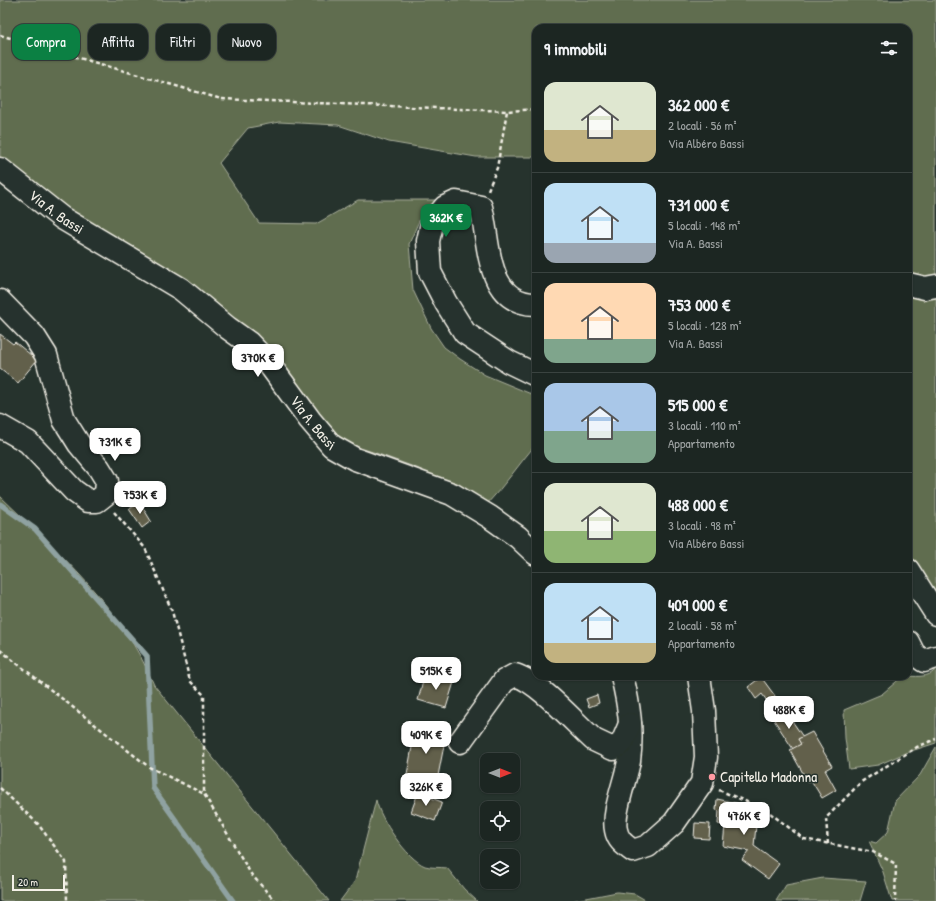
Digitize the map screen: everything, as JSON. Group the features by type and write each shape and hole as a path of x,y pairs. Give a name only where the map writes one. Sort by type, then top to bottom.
{"street":[{"name":"Via A. Bassi","path":"0,169 62,218 181,288 228,328 249,343 268,364 310,420 332,446 355,459 452,494 507,528 518,536 532,550"},
{"path":"532,304 527,304 514,298 502,288 495,274 488,251 486,226 481,207 456,202 445,207 432,223 428,242 430,272 446,303 465,333 509,362 532,373"},
{"path":"912,285 925,288 936,286"},
{"path":"0,301 34,336 46,355 64,420 79,444 99,468 107,482 106,494 97,502 88,501 74,491 28,442 0,426"},
{"path":"912,576 936,614"},
{"path":"912,650 914,654 924,661 936,658"},
{"path":"460,742 504,681 515,675 524,678 546,695 594,740 613,749 622,743 631,721"},
{"path":"623,680 629,704 631,721 629,761 618,804 615,830 622,843 633,851 648,846 674,823 702,783 706,757 704,711 700,680"}],"path":[{"path":"0,35 221,99 507,111 532,109"},
{"path":"481,207 497,168 507,111"},
{"path":"106,494 115,514 145,548 172,611 190,681 204,695 204,794 252,874 275,901"},
{"path":"0,650 149,767 204,794"},
{"path":"828,844 826,818 862,782 918,747 936,739"},
{"path":"702,783 766,810 804,839 873,852 896,864 895,901"},
{"path":"0,788 38,824 66,862 67,901"}],"green space":[{"path":"0,0 936,0 936,277 912,277 912,24 532,24 532,157 476,157 389,142 338,125 279,122 248,128 219,163 259,223 316,224 358,200 438,200 439,204 421,216 409,244 413,290 431,328 444,347 460,359 485,375 532,394 532,449 487,504 417,468 338,441 276,357 239,322 220,308 0,167"},
{"path":"912,294 936,295 936,616 912,577"},
{"path":"0,496 66,560 107,607 125,631 141,657 154,685 329,901 0,901"},
{"path":"936,669 936,743 905,753 878,765 849,769 845,738 844,710 882,694 898,680 912,680 912,676 925,676"},
{"path":"936,747 936,901 892,901 883,872 869,841 876,843 888,832 895,801 920,775"},
{"path":"376,800 383,817 395,838 410,855 425,866 447,868 464,889 477,901 340,901 355,881"},
{"path":"823,878 866,881 860,901 776,901 786,885"},
{"path":"617,892 635,894 647,901 571,901"}],"building":[{"path":"0,334 13,344 15,342 37,360 18,383 0,369"},
{"path":"140,503 151,521 142,528 129,509"},
{"path":"425,674 454,682 446,708 418,700"},
{"path":"757,680 763,680 786,711 778,716 762,694 756,699 748,687"},
{"path":"597,695 599,703 589,707 586,699"},
{"path":"786,712 803,737 798,739 801,744 793,749 774,720"},
{"path":"416,725 447,730 436,786 406,780"},
{"path":"812,732 832,766 825,770 836,790 822,798 811,780 808,782 790,750 801,744 798,739"},
{"path":"418,793 442,802 435,821 411,812"},
{"path":"717,799 741,804 739,811 757,815 754,846 779,864 768,879 742,860 749,851 723,846 725,825 718,824 719,811 716,810"},
{"path":"695,823 710,824 709,839 694,838"}],"waterway":[{"path":"0,504 35,529 147,656 153,788 233,901"}],"place":[{"name":"Capitello Madonna","path":"712,777"}]}
